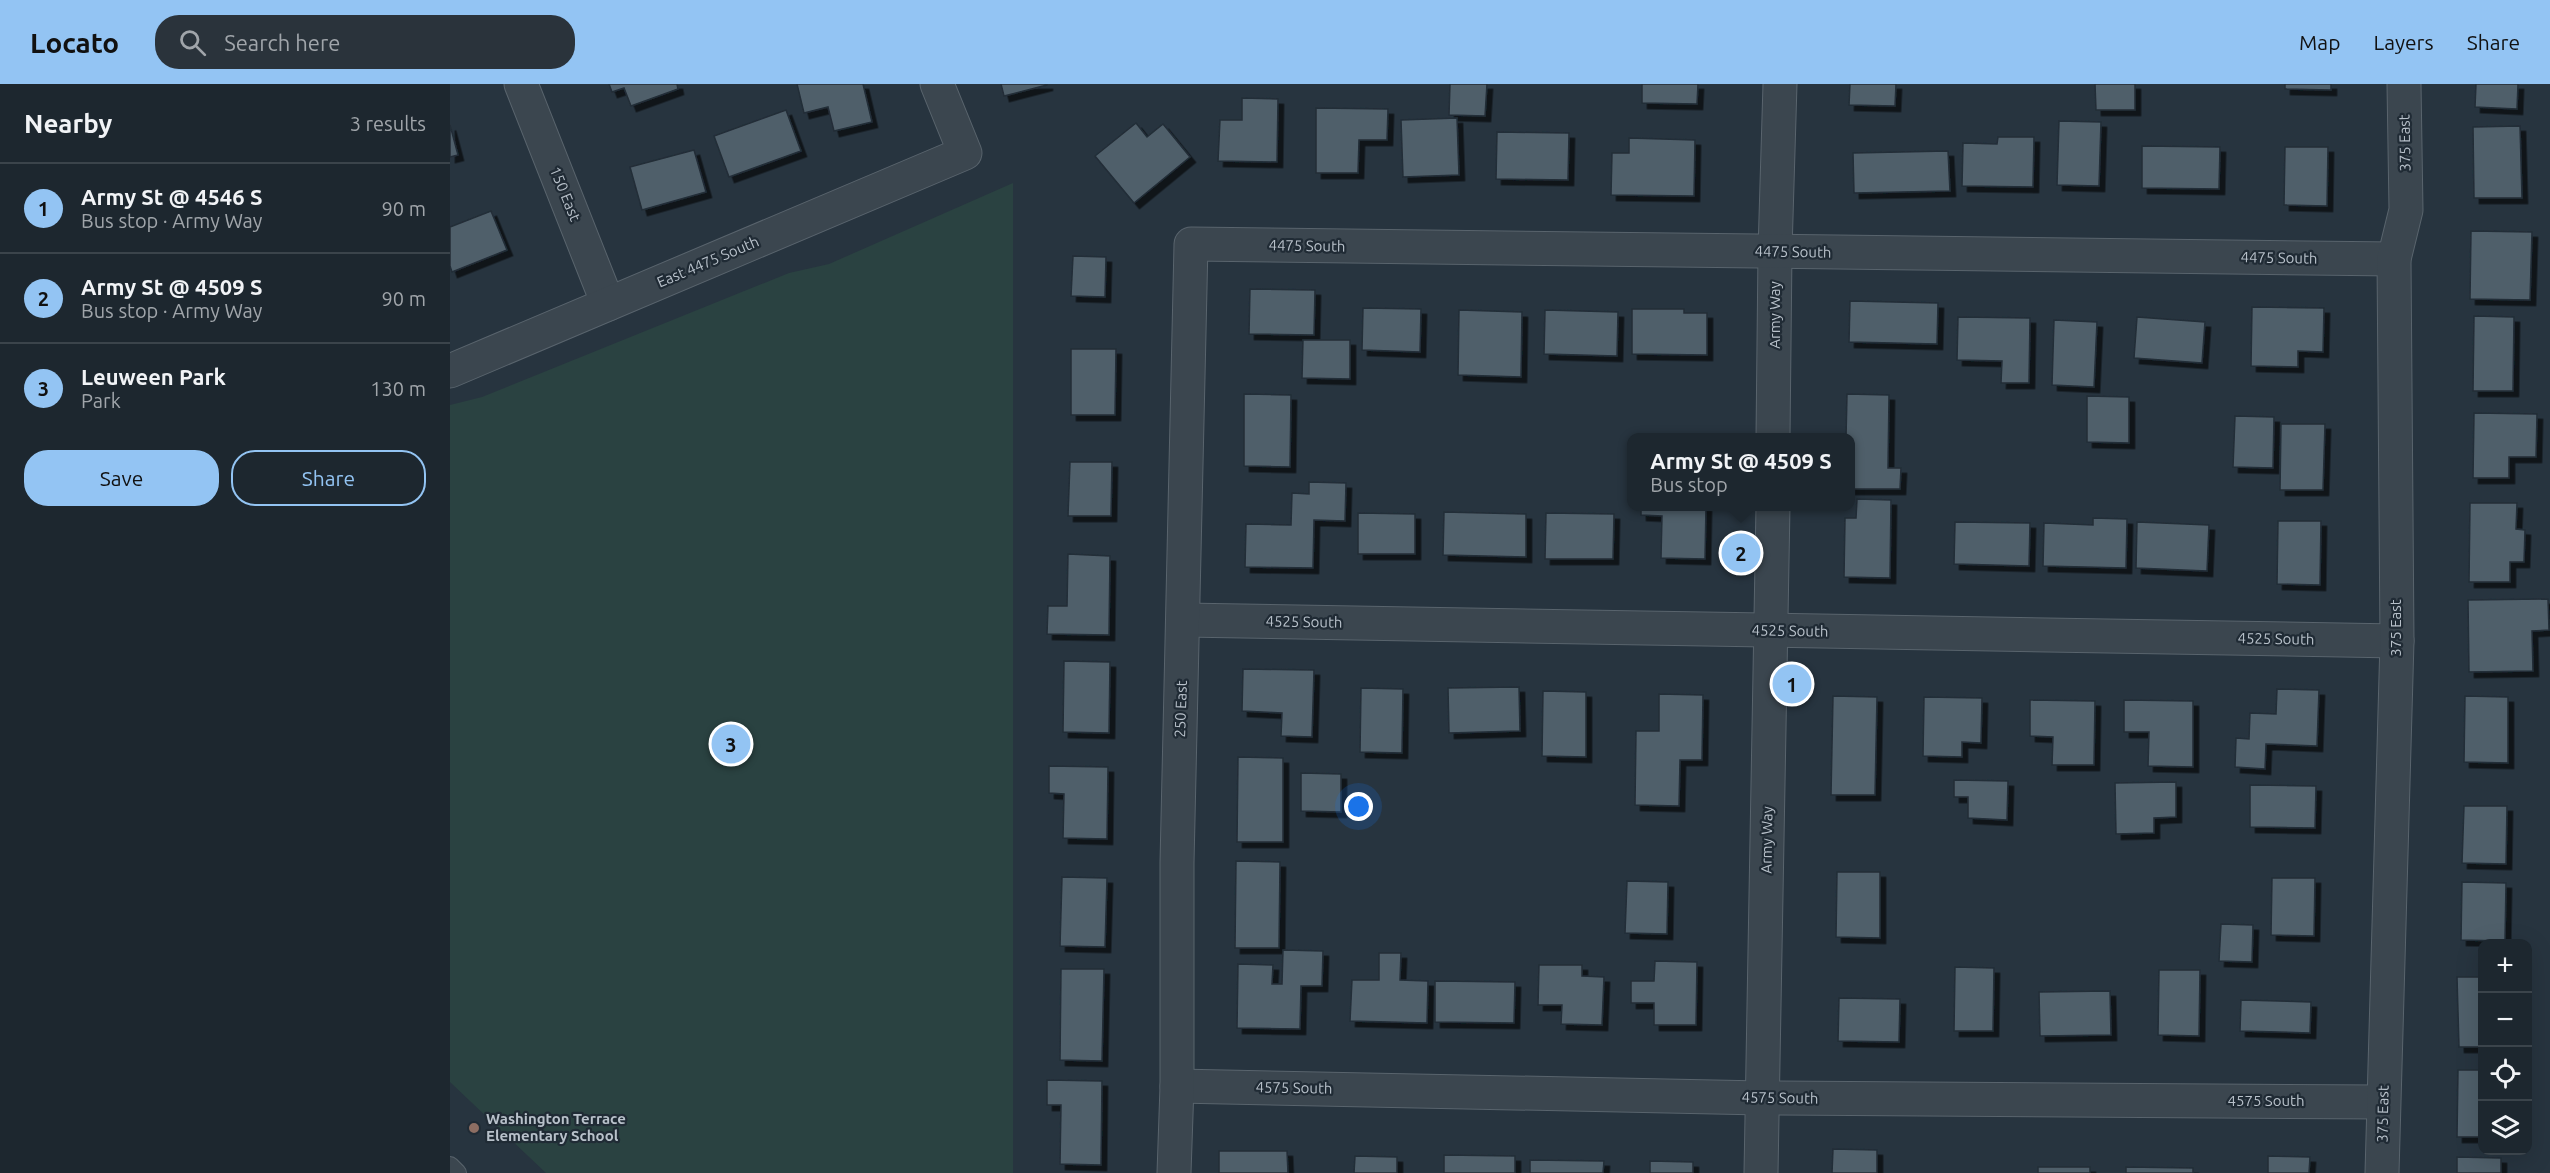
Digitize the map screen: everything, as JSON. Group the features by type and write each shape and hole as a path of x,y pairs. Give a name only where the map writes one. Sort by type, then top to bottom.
{"street":[{"name":"150 East","path":"521,84 608,304"},
{"name":"East 4475 South","path":"450,370 965,153 937,84"},
{"name":"Army Way","path":"1773,433 1780,84"},
{"name":"375 East","path":"2382,1173 2397,641 2394,259 2406,210 2404,84"},
{"name":"4475 South","path":"1191,244 2394,259"},
{"name":"250 East","path":"1174,1173 1177,1086 1177,863 1191,244"},
{"name":"Army Way","path":"1761,1173 1773,511"},
{"name":"4525 South","path":"1184,620 2397,641"},
{"name":"4575 South","path":"1177,1086 1762,1098 2383,1102"}],"lane":[{"path":"450,1166 457,1173"}],"green space":[{"path":"1013,183 1013,1173 546,1173 450,1082 450,405 482,397 789,273 829,264"}],"building":[{"path":"609,84 677,84 678,89 631,106 624,88 612,92"},
{"path":"797,84 863,84 872,122 834,131 828,107 804,113"},
{"path":"1001,84 1047,84 1047,85 1004,96"},
{"path":"1450,84 1487,84 1485,116 1449,115"},
{"path":"1642,84 1698,84 1697,104 1642,103"},
{"path":"1850,84 1896,84 1895,106 1849,105"},
{"path":"2095,84 2135,84 2135,110 2096,110"},
{"path":"2285,84 2331,84 2331,90 2285,89"},
{"path":"2476,84 2518,84 2517,109 2475,107"},
{"path":"1242,98 1278,99 1277,162 1218,161 1220,120 1242,120"},
{"path":"1316,108 1388,109 1387,140 1359,140 1358,173 1316,173"},
{"path":"786,110 801,151 729,177 714,136"},
{"path":"1457,118 1459,175 1403,177 1401,120"},
{"path":"2059,121 2101,122 2099,186 2057,185"},
{"path":"1136,123 1147,137 1163,124 1190,157 1134,203 1095,156"},
{"path":"450,125 458,155 450,157"},
{"path":"2520,126 2522,198 2474,198 2473,127"},
{"path":"1497,132 1569,133 1568,180 1496,179"},
{"path":"1998,137 2034,137 2033,187 1962,186 1963,143 1997,144"},
{"path":"1629,138 1695,140 1694,196 1611,195 1612,153 1629,153"},
{"path":"2142,146 2220,147 2219,189 2142,188"},
{"path":"2285,147 2328,147 2327,206 2284,205"},
{"path":"694,150 706,192 642,210 630,167"},
{"path":"1948,151 1950,191 1854,193 1853,153"},
{"path":"491,211 507,250 452,272 450,227"},
{"path":"2471,231 2532,232 2530,300 2470,299"},
{"path":"1073,256 1106,257 1105,297 1071,296"},
{"path":"1250,289 1315,290 1314,335 1249,334"},
{"path":"1850,301 1938,303 1937,344 1849,342"},
{"path":"2252,307 2324,308 2323,352 2298,351 2298,367 2251,366"},
{"path":"1363,308 1421,309 1420,352 1362,350"},
{"path":"1632,309 1684,309 1684,313 1707,313 1707,355 1632,354"},
{"path":"1459,310 1522,312 1521,377 1458,375"},
{"path":"1545,310 1618,312 1617,356 1544,354"},
{"path":"2474,316 2514,317 2513,391 2473,391"},
{"path":"1958,317 2030,318 2029,383 2001,383 2002,361 1957,360"},
{"path":"2137,317 2205,322 2202,363 2134,358"},
{"path":"2054,320 2097,322 2094,387 2052,385"},
{"path":"1303,340 1350,340 1350,379 1302,378"},
{"path":"1071,349 1116,349 1115,415 1071,415"},
{"path":"1244,394 1291,395 1290,467 1244,466"},
{"path":"1847,394 1889,395 1888,468 1901,468 1900,489 1855,489 1855,433 1846,433"},
{"path":"2087,396 2129,397 2129,443 2087,442"},
{"path":"2474,413 2537,414 2536,457 2509,457 2509,478 2473,478"},
{"path":"2235,416 2274,417 2273,468 2233,467"},
{"path":"2281,424 2325,424 2323,490 2280,490"},
{"path":"1070,462 1112,462 1111,516 1068,516"},
{"path":"1309,482 1346,483 1345,521 1314,520 1313,568 1245,567 1246,524 1291,525 1292,493 1309,494"},
{"path":"1857,499 1891,500 1890,578 1844,577 1845,518 1856,518"},
{"path":"2470,503 2517,503 2516,529 2525,530 2524,562 2510,562 2510,582 2469,582"},
{"path":"1641,511 1706,511 1705,559 1661,558 1662,516 1641,515"},
{"path":"1444,512 1526,514 1526,557 1443,555"},
{"path":"1358,513 1415,514 1415,554 1358,554"},
{"path":"1546,513 1614,514 1613,559 1545,559"},
{"path":"2093,518 2127,519 2126,568 2043,566 2044,523 2093,525"},
{"path":"2278,521 2321,521 2320,585 2277,584"},
{"path":"1955,522 2030,523 2029,566 1954,564"},
{"path":"2137,522 2209,525 2207,571 2136,568"},
{"path":"1068,554 1110,556 1109,635 1047,634 1048,606 1067,606"},
{"path":"2548,599 2549,630 2532,631 2533,671 2469,672 2468,600"},
{"path":"1064,661 1110,662 1109,733 1063,732"},
{"path":"1243,669 1314,670 1312,737 1281,736 1282,713 1242,711"},
{"path":"1519,687 1520,731 1449,733 1448,688"},
{"path":"1361,688 1403,689 1402,753 1360,752"},
{"path":"2277,689 2319,690 2317,746 2266,744 2265,769 2235,767 2236,738 2249,739 2250,713 2276,714"},
{"path":"1543,691 1586,692 1586,757 1542,756"},
{"path":"1659,694 1703,695 1702,760 1680,760 1679,806 1635,805 1636,731 1659,731"},
{"path":"1833,696 1877,697 1875,795 1831,795"},
{"path":"2465,696 2508,697 2508,763 2464,762"},
{"path":"1924,697 1982,698 1981,743 1962,742 1962,757 1923,756"},
{"path":"2030,700 2095,701 2094,765 2052,765 2053,737 2030,736"},
{"path":"2124,700 2193,701 2193,767 2148,766 2149,732 2124,732"},
{"path":"1238,757 1283,758 1283,842 1237,842"},
{"path":"1049,766 1108,767 1107,839 1063,838 1064,794 1049,793"},
{"path":"1301,773 1341,774 1341,812 1301,811"},
{"path":"1954,780 2008,781 2007,820 1968,818 1968,797 1954,797"},
{"path":"2176,782 2176,817 2154,818 2154,833 2116,834 2115,783"},
{"path":"2250,785 2316,786 2315,828 2250,827"},
{"path":"2464,806 2507,806 2506,864 2462,863"},
{"path":"1236,861 1280,862 1279,948 1235,948"},
{"path":"1837,872 1880,872 1880,938 1836,937"},
{"path":"1062,877 1107,878 1105,947 1060,946"},
{"path":"2272,878 2315,878 2314,936 2271,935"},
{"path":"1627,881 1668,882 1667,934 1625,933"},
{"path":"2462,882 2506,883 2505,939 2461,940"},
{"path":"2221,924 2253,925 2252,962 2219,961"},
{"path":"1283,950 1323,951 1322,986 1301,986 1300,1029 1237,1028 1238,964 1273,965 1272,984 1282,984"},
{"path":"1379,953 1401,953 1400,980 1428,981 1427,1023 1350,1021 1352,980 1379,980"},
{"path":"1655,961 1697,962 1696,1025 1654,1025 1654,1003 1631,1003 1631,981 1654,981"},
{"path":"1539,965 1582,965 1582,976 1604,977 1602,1025 1561,1024 1562,1005 1538,1005"},
{"path":"1955,967 1994,968 1993,1031 1954,1031"},
{"path":"1061,969 1104,969 1102,1061 1060,1060"},
{"path":"2159,970 2200,970 2199,1036 2158,1035"},
{"path":"2457,977 2478,977 2478,1047 2459,1047"},
{"path":"1435,981 1515,982 1514,1023 1435,1022"},
{"path":"2110,991 2111,1035 2040,1036 2039,992"},
{"path":"1839,998 1900,999 1899,1042 1838,1041"},
{"path":"2241,1000 2311,1002 2310,1033 2240,1031"},
{"path":"2458,1070 2478,1070 2478,1137 2457,1137"},
{"path":"1047,1080 1102,1081 1101,1165 1060,1164 1061,1105 1047,1105"},
{"path":"1833,1149 1877,1150 1877,1173 1832,1173"},
{"path":"1219,1151 1287,1151 1288,1173 1219,1173"},
{"path":"1444,1155 1515,1156 1515,1173 1444,1173"},
{"path":"1355,1156 1397,1157 1397,1173 1354,1173"},
{"path":"2268,1156 2310,1157 2309,1173 2268,1173"},
{"path":"2457,1157 2501,1158 2501,1173 2457,1173"},
{"path":"1530,1160 1604,1161 1603,1173 1530,1173"},
{"path":"1650,1161 1693,1162 1693,1173 1650,1173"},
{"path":"2038,1167 2090,1167 2090,1173 2038,1173"},
{"path":"2126,1167 2193,1168 2193,1173 2126,1173"}],"place":[{"name":"Army St @ 4509 S","path":"1741,553"},
{"name":"Army St @ 4546 S","path":"1792,684"},
{"name":"Leuween Park","path":"731,744"},
{"name":"Washington Terrace Elementary School","path":"474,1128"}]}
